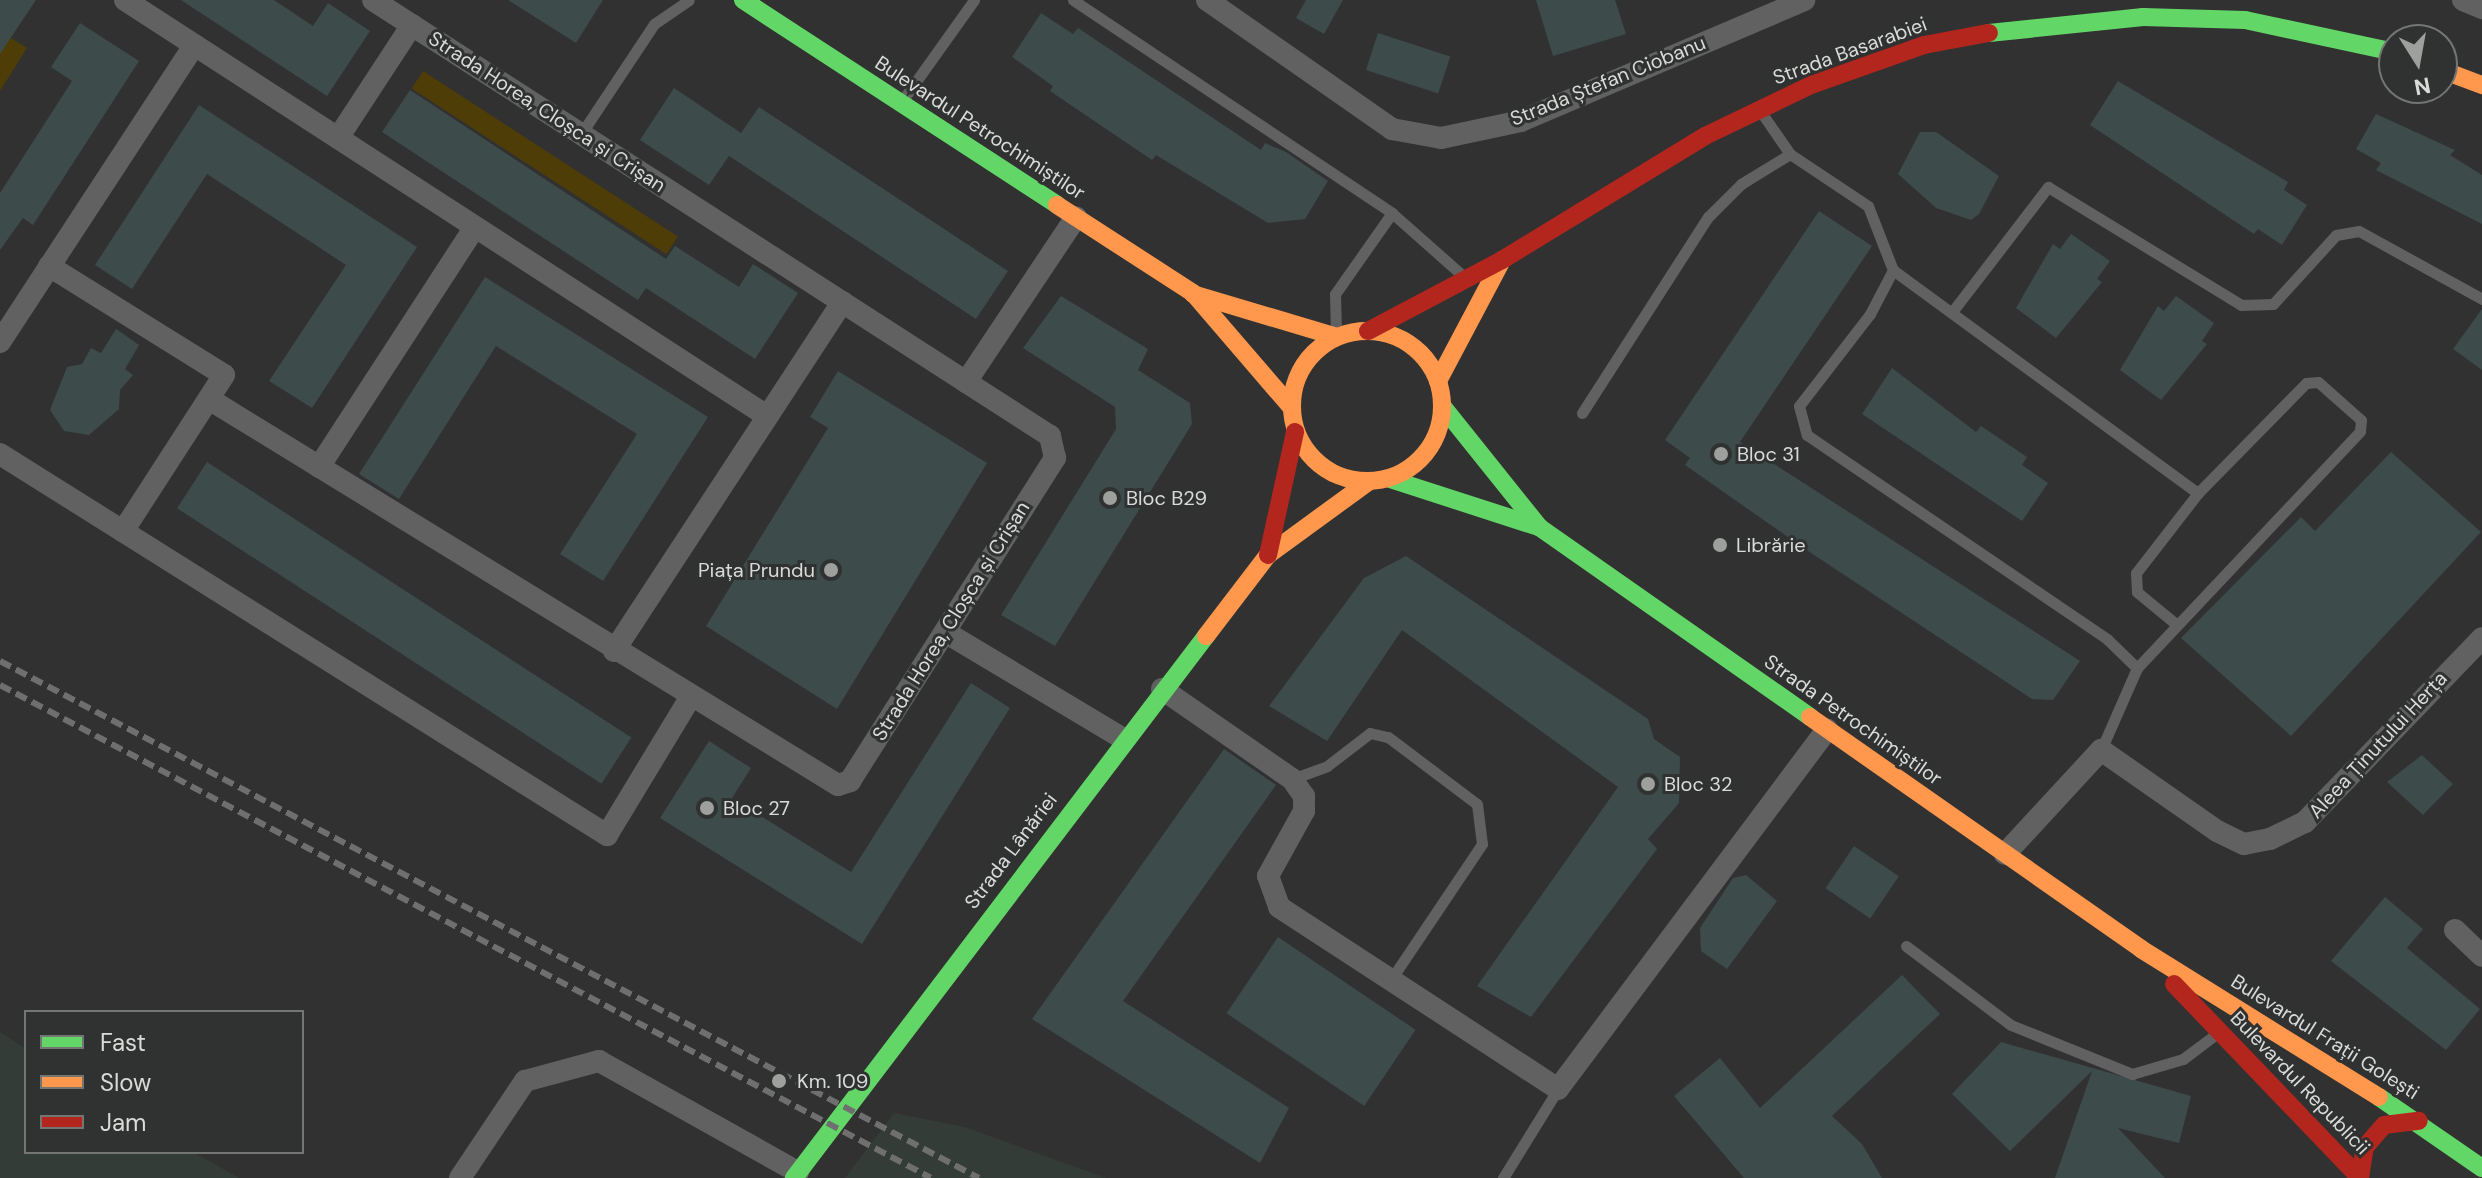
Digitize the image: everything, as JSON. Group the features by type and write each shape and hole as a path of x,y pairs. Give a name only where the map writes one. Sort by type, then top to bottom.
{"main road":[{"name":"Bulevardul Petrochimiștilor","path":"743,0 1193,293 1337,337"},
{"name":"Strada Basarabiei","path":"1368,331 1502,260 1758,109 1924,45 2062,22 2245,20 2378,49"},
{"path":"2458,76 2482,85"},
{"path":"1438,381 1502,260"},
{"name":"Bulevardul Petrochimiștilor","path":"1193,293 1291,407"},
{"path":"1268,555 1295,432 1291,407 1303,365 1337,337 1368,331 1411,345 1438,381 1443,407 1428,451 1390,479 1368,482 1323,469 1295,432"},
{"name":"Strada Petrochimiștilor","path":"1443,407 1539,527 2141,949"},
{"name":"Strada Petrochimiștilor","path":"1390,479 1539,527"},
{"path":"1268,555 1368,482"},
{"name":"Strada Lânăriei","path":"796,1175 1162,689 1268,555"},
{"name":"Bulevardul Republicii","path":"2141,949 2360,1178"},
{"name":"Bulevardul Frații Golești","path":"2141,949 2419,1121 2482,1168"},
{"path":"2360,1178 2365,1147 2384,1125 2419,1121"}],"street":[{"path":"125,0 767,416"},
{"name":"Strada Horea, Cloșca și Crișan","path":"209,399 690,698 838,785 850,781 945,632 1056,445 966,382 373,0"},
{"name":"Strada Ștefan Ciobanu","path":"1207,0 1392,129 1441,138 1521,121 1804,0"},
{"path":"2463,0 2482,8"},
{"path":"338,138 412,25"},
{"path":"0,342 194,45"},
{"path":"966,382 1076,217"},
{"path":"319,467 475,227"},
{"path":"49,266 224,375 123,531"},
{"path":"614,651 842,302"},
{"path":"0,454 607,835 690,698"},
{"path":"945,632 1124,739"},
{"name":"Aleea Ținutului Herța","path":"2101,750 2217,831 2244,844 2270,839 2305,822 2482,638"},
{"path":"1162,689 1292,779 1304,811 1268,876 1270,895 1389,981 1558,1089 1827,729"},
{"path":"2005,854 2101,750"},
{"path":"2455,930 2482,956"},
{"path":"460,1178 525,1081 599,1061 796,1175"}],"lane":[{"path":"581,134 654,24 689,0"},
{"path":"901,103 974,0"},
{"path":"1073,0 1392,213 1465,278"},
{"path":"1758,109 1790,154 1868,206 1893,270 2198,493"},
{"path":"1582,413 1708,217 1741,184 1790,154"},
{"path":"1952,312 2048,187 2241,305 2273,304 2336,235 2359,231 2482,299"},
{"path":"1337,337 1335,294 1392,213"},
{"path":"1893,270 1870,314 1799,406 1807,435 2107,639 2137,668"},
{"path":"2101,750 2137,668 2360,431 2361,420 2318,382 2306,383 2198,493 2133,581 2176,624"},
{"path":"1292,779 1327,766 1370,733 1399,745 1477,804 1482,844 1389,981"},
{"path":"1906,946 2011,1025 2132,1074 2183,1059 2219,1031"},
{"path":"1503,1178 1558,1089"}],"shaded area":[{"path":"0,31 27,48 0,91"},
{"path":"423,71 678,237 667,254 412,89"},
{"path":"0,1032 24,1048 24,1154 197,1154 239,1178 0,1178"},
{"path":"894,1113 965,1127 1106,1178 845,1178"}],"building":[{"path":"0,0 36,0 0,54"},
{"path":"181,0 274,0 313,26 328,3 370,31 327,96"},
{"path":"508,0 603,0 576,43"},
{"path":"1306,0 1343,0 1324,34 1296,18"},
{"path":"1536,0 1615,0 1626,34 1553,56"},
{"path":"1041,13 1073,34 1078,28 1261,150 1265,143 1286,152 1328,181 1305,219 1268,223 1156,155 1152,160 1050,91 1053,86 1012,57"},
{"path":"80,23 139,61 33,225 23,218 0,250 0,193 72,81 51,67"},
{"path":"1378,33 1450,56 1438,94 1366,70"},
{"path":"2118,81 2288,182 2284,190 2307,205 2282,245 2258,229 2254,234 2090,125"},
{"path":"674,88 741,133 759,107 1008,271 976,319 729,156 709,185 640,140"},
{"path":"410,90 666,259 675,246 739,287 753,264 798,293 755,359 646,288 638,300 382,132"},
{"path":"199,105 417,247 312,408 269,381 346,265 207,174 132,289 95,265"},
{"path":"2376,114 2455,150 2450,155 2482,175 2482,224 2376,170 2381,163 2356,149"},
{"path":"1920,132 1936,132 1999,176 1979,214 1971,220 1936,208 1898,174"},
{"name":"Bloc 31","path":"1819,211 1872,246 1740,442 2080,661 2053,700 2032,699 1805,549 1685,465 1690,458 1665,440"},
{"path":"2071,234 2110,261 2097,279 2102,282 2056,338 2016,308 2053,244 2060,249"},
{"path":"485,277 708,417 603,581 560,554 637,434 496,346 399,499 359,474"},
{"name":"Bloc B29","path":"1061,296 1148,349 1138,370 1190,403 1192,424 1055,646 1001,615 1116,429 1115,407 1023,348"},
{"path":"2176,296 2214,323 2202,341 2207,344 2161,400 2120,370 2158,306 2164,311"},
{"path":"2482,309 2482,370 2453,349"},
{"path":"116,329 139,345 125,369 133,375 120,390 119,409 89,435 64,431 50,410 67,367 82,364 91,348 101,353"},
{"path":"1892,368 1976,432 1981,426 2027,457 2022,465 2048,483 2022,521 1862,414"},
{"name":"Piața Prundu","path":"838,371 987,463 837,709 706,626 828,428 810,417"},
{"path":"2391,452 2481,532 2291,736 2181,638 2301,517 2315,531"},
{"path":"207,462 631,738 601,784 177,508"},
{"name":"Bloc 32","path":"1406,556 1648,719 1654,739 1680,757 1679,803 1648,839 1657,849 1531,1017 1477,986 1618,787 1402,630 1327,741 1269,706 1364,578"},
{"name":"Bloc 27","path":"971,683 1010,708 862,944 660,818 709,741 751,768 732,798 851,872"},
{"path":"1224,749 1276,785 1123,1001 1289,1108 1260,1163 1032,1019"},
{"path":"2422,755 2453,784 2423,815 2387,782"},
{"path":"1854,846 1899,876 1870,918 1825,888"},
{"path":"1746,875 1777,901 1727,969 1701,951 1700,928 1733,878"},
{"path":"2385,897 2423,929 2407,948 2480,1009 2446,1050 2331,961"},
{"path":"1278,937 1416,1030 1364,1106 1227,1013"},
{"path":"1902,975 1940,1014 1832,1116 1862,1144 1882,1178 1744,1178 1674,1096 1720,1058 1760,1108"},
{"path":"2001,1042 2191,1096 2179,1143 2118,1128 2165,1178 2055,1178 2092,1071 2010,1151 1952,1094"}],"railway":[{"path":"0,661 979,1178"},
{"path":"0,685 931,1178"}],"traffic: fast":[{"path":"743,0 1057,205"},
{"path":"1989,33 2143,17 2245,20 2378,49"},
{"path":"1443,407 1539,527 1810,717"},
{"path":"1390,479 1539,527"},
{"path":"794,1178 1206,636"},
{"path":"2379,1097 2482,1168"}],"traffic: slow":[{"path":"2458,76 2482,85"},
{"path":"1057,205 1193,293 1291,407"},
{"path":"1438,381 1502,260"},
{"path":"1193,294 1337,337"},
{"path":"1367,331 1396,336 1420,353 1437,377 1442,406 1437,435 1420,459 1396,476 1367,481 1338,476 1314,459 1297,435 1292,406 1297,377 1314,353 1338,336 1367,331"},
{"path":"1206,636 1268,555 1368,482"},
{"path":"1810,717 2141,949 2379,1097"}],"traffic: jam":[{"path":"1368,331 1502,260 1705,136 1811,85 1924,45 1989,33"},
{"path":"1268,555 1295,432"},
{"path":"2174,984 2360,1178"},
{"path":"2360,1178 2365,1147 2384,1125 2419,1121"}],"place":[{"name":"Bloc 31","path":"1721,454"},
{"name":"Bloc B29","path":"1110,498"},
{"name":"Librărie","path":"1720,545"},
{"name":"Piața Prundu","path":"831,570"},
{"name":"Bloc 32","path":"1648,784"},
{"name":"Bloc 27","path":"707,808"},
{"name":"Km. 109","path":"779,1081"}]}
